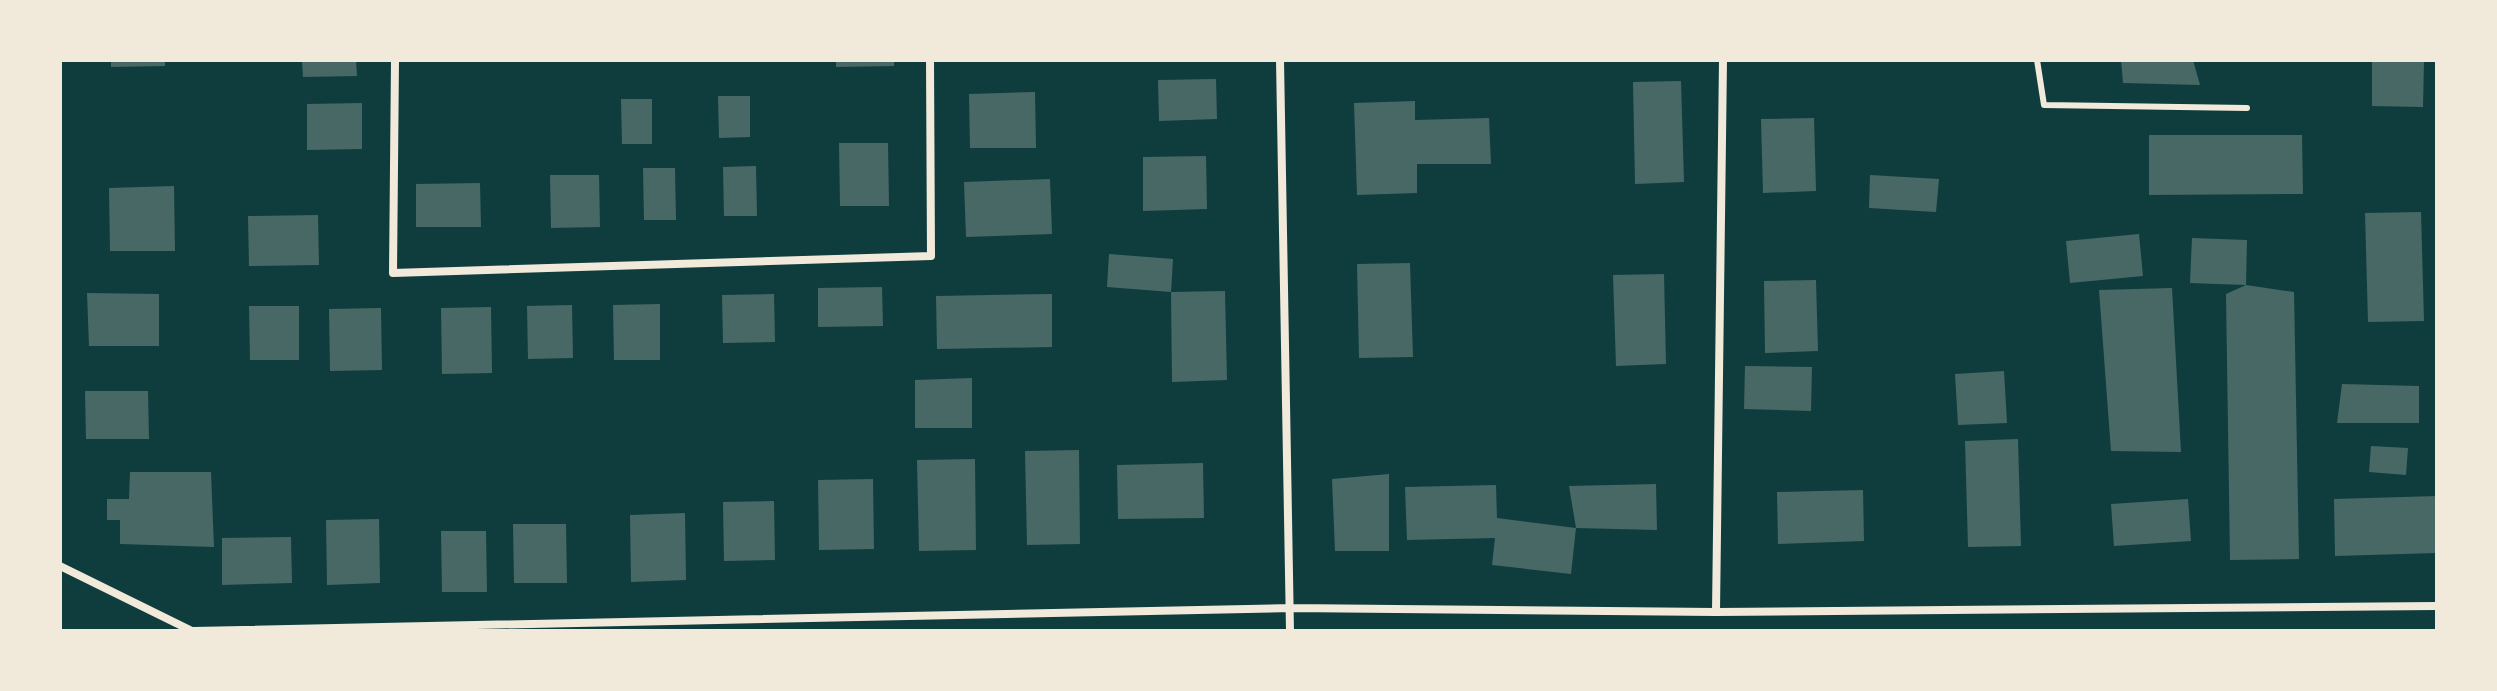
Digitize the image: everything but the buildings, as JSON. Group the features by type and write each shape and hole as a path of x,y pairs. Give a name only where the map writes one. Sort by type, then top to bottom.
{"street":[{"path":"395,60 393,273 931,256 930,60"},
{"path":"1280,60 1290,631"},
{"path":"1716,612 1723,60"},
{"path":"60,566 193,631 1291,608 1716,612 2437,606"}],"lane":[{"path":"2037,60 2044,105 2247,108"}]}
